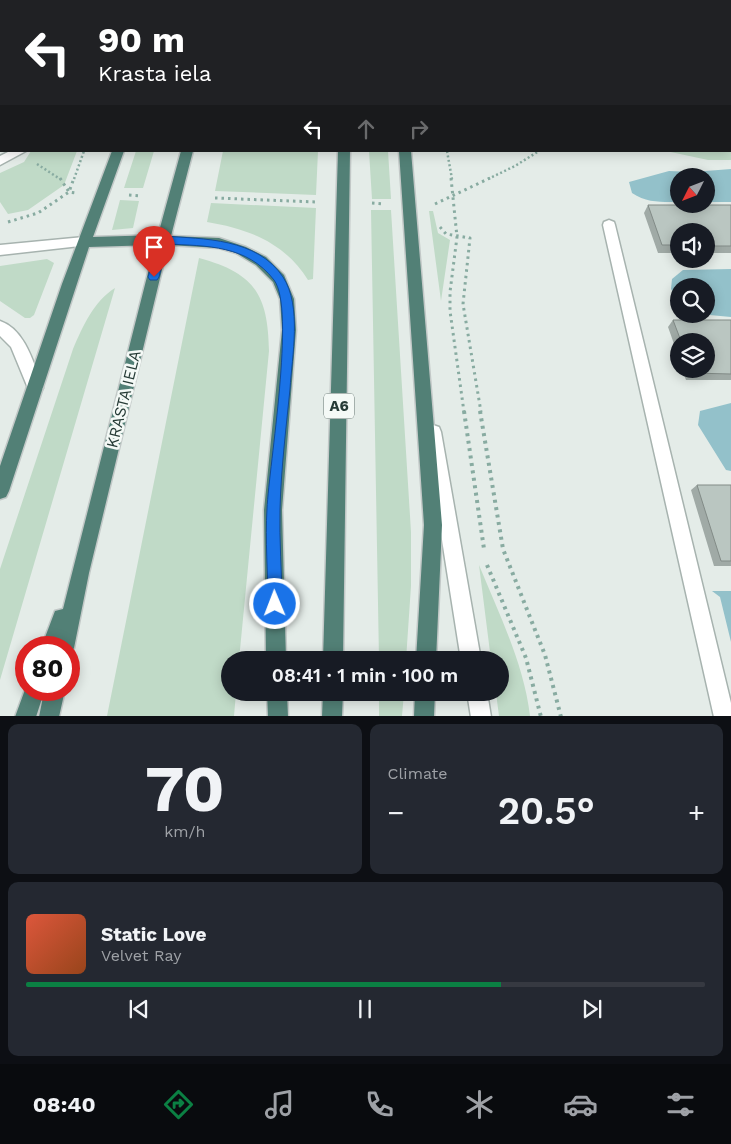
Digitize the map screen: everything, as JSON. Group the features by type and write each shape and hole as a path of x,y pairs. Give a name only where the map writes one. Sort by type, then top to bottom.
{"highway":[{"path":"0,491 84,242 118,152"},
{"name":"KRASTA IELA","path":"67,636 80,573 187,152"},
{"name":"A6","path":"333,651 344,152"},
{"path":"405,152 433,525 426,651"},
{"path":"84,242 163,240 220,243 241,250 261,261 279,279 287,299 289,330 273,510 276,651"},
{"path":"56,636 80,573"},
{"path":"25,716 31,701"},
{"path":"49,716 52,701"},
{"path":"277,701 278,716"},
{"path":"332,701 332,716"},
{"path":"424,716 425,701"}],"street":[{"path":"0,161 18,152"},
{"path":"610,225 724,716"},
{"path":"0,250 84,242"},
{"path":"0,327 17,343 35,388"},
{"path":"421,366 469,651"},
{"path":"478,701 481,716"}],"path":[{"path":"0,224 38,213 68,192 84,152"},
{"path":"447,152 454,194 457,236 449,293 450,311 486,565 522,646 539,702 541,716"},
{"path":"433,204 516,166 537,152"},
{"path":"32,161 59,177 68,192"},
{"path":"123,195 141,196"},
{"path":"434,195 433,204 437,212"},
{"path":"215,198 316,202"},
{"path":"438,221 440,229 446,234 470,238 463,304 503,549 545,655 561,716"}],"green space":[{"path":"30,152 77,152 64,185 28,210 8,214 0,202 0,173 24,162"},
{"path":"136,152 154,152 143,188 124,188"},
{"path":"223,152 318,152 316,195 215,191"},
{"path":"369,152 388,152 391,199 372,199"},
{"path":"671,152 731,152 731,160 708,160"},
{"path":"120,200 139,201 133,228 112,230"},
{"path":"211,203 316,208 313,279 308,280 288,256 265,240 237,229 207,222"},
{"path":"371,210 391,210 411,532 411,586 407,651 379,651"},
{"path":"429,211 433,211 438,233 450,240 441,301"},
{"path":"199,258 233,271 255,289 266,315 268,332 269,351 240,651 221,651 221,701 235,701 234,716 107,716"},
{"path":"47,259 54,263 34,315 30,318 25,318 0,301 0,266"},
{"path":"115,288 0,680 0,569 73,349 95,307"},
{"path":"479,565 516,658 527,697 530,716 499,716 497,701 509,701 509,651 490,651"},
{"path":"379,701 403,701 402,716 379,716"}],"water":[{"path":"731,169 731,202 715,202 715,170"},
{"path":"669,171 670,202 643,199 632,193 629,182"},
{"path":"731,269 731,317 715,316 715,278 673,278 683,270"},
{"path":"731,403 731,471 726,470 698,425 700,411"},
{"path":"712,591 731,591 731,642 720,597"}],"building":[{"path":"648,205 670,205 670,213 715,213 715,205 731,205 731,246 715,246 715,223 670,223 670,245 662,245"},
{"path":"715,320 731,320 731,374 715,374 715,333 678,333 674,323 715,323"},
{"path":"697,485 731,485 731,561 721,561"}],"route":[{"path":"154,277 163,240 220,243 241,250 261,261 279,279 287,299 289,330 273,510 275,604"}]}
